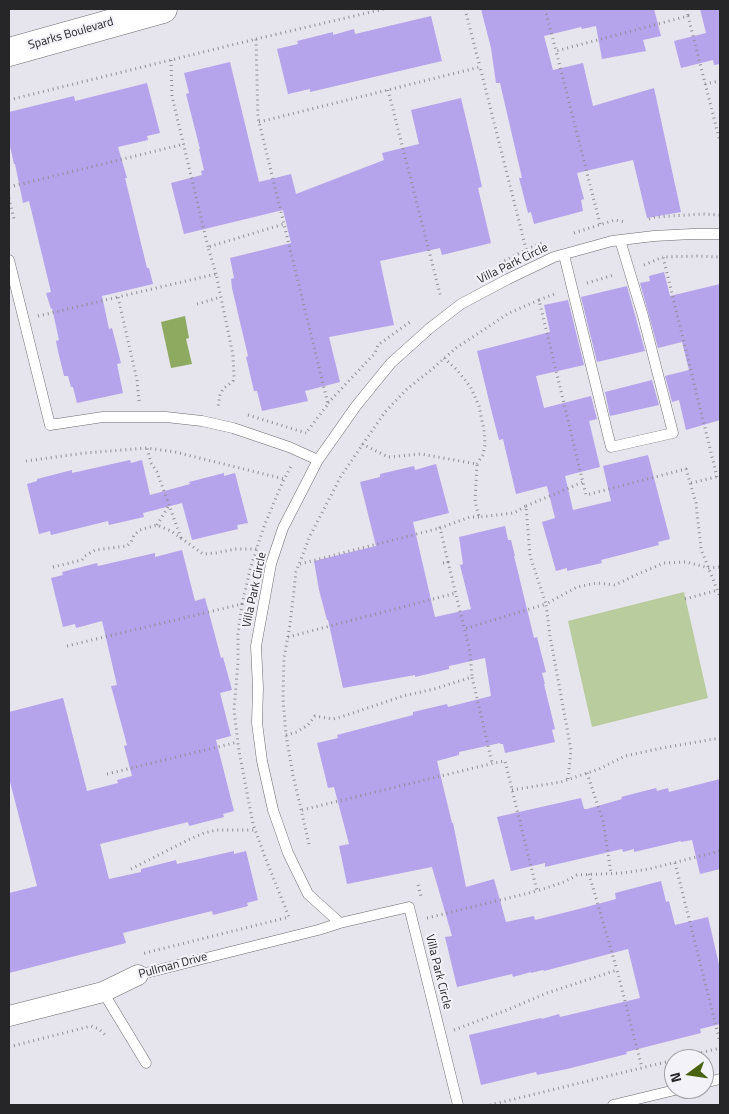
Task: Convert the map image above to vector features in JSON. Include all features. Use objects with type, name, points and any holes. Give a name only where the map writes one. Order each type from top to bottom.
[{"type":"main road","name":"Sparks Boulevard","points":[[9,52],[163,9]]},
{"type":"street","name":"Pullman Drive","points":[[9,1016],[103,992],[138,975]]},
{"type":"lane","name":"Villa Park Circle","points":[[458,1105],[409,907],[340,923],[308,894],[288,852],[273,810],[262,761],[257,723],[256,646],[271,564],[283,528],[318,460],[356,406],[391,363],[430,328],[461,304],[554,257],[612,241],[654,236],[720,234]]},
{"type":"lane","points":[[564,255],[611,447],[673,433],[646,326],[620,240]]},
{"type":"lane","points":[[9,260],[50,425],[103,417],[166,416],[233,428],[318,460]]},
{"type":"lane","name":"Pullman Drive","points":[[138,975],[340,923]]},
{"type":"lane","points":[[103,992],[146,1063]]},
{"type":"lane","points":[[613,1105],[664,1093]]},
{"type":"path","points":[[9,100],[384,9]]},
{"type":"path","points":[[465,9],[526,250]]},
{"type":"path","points":[[545,9],[600,224]]},
{"type":"path","points":[[686,9],[720,142]]},
{"type":"path","points":[[556,51],[688,16]]},
{"type":"path","points":[[256,40],[258,118],[328,404]]},
{"type":"path","points":[[171,60],[172,96],[216,274],[233,355],[233,381],[223,389],[218,406]]},
{"type":"path","points":[[259,122],[480,66]]},
{"type":"path","points":[[706,84],[720,81]]},
{"type":"path","points":[[388,90],[441,298]]},
{"type":"path","points":[[9,187],[184,144]]},
{"type":"path","points":[[9,198],[14,219]]},
{"type":"path","points":[[641,221],[655,217],[703,214],[720,215]]},
{"type":"path","points":[[208,247],[284,224]]},
{"type":"path","points":[[663,257],[718,477],[691,484]]},
{"type":"path","points":[[309,844],[286,735],[283,699],[284,658],[296,572],[310,536],[341,476],[362,444],[385,412],[408,389],[456,348],[509,313],[572,287],[629,272],[663,257],[720,257]]},
{"type":"path","points":[[36,308],[38,316],[216,274]]},
{"type":"path","points":[[197,304],[220,297]]},
{"type":"path","points":[[118,298],[141,401],[132,401]]},
{"type":"path","points":[[539,300],[586,495],[686,469],[696,503],[701,549],[720,597]]},
{"type":"path","points":[[297,451],[306,433],[328,404],[374,353],[378,345],[412,320]]},
{"type":"path","points":[[444,358],[470,386],[479,406],[485,445],[483,455],[477,464],[475,501],[479,517]]},
{"type":"path","points":[[210,406],[227,409]]},
{"type":"path","points":[[246,414],[306,433]]},
{"type":"path","points":[[362,444],[388,457],[421,454],[477,464]]},
{"type":"path","points":[[26,461],[85,453],[147,448],[191,456],[285,479]]},
{"type":"path","points":[[147,448],[181,538]]},
{"type":"path","points":[[299,564],[440,528],[470,517],[514,513],[583,482]]},
{"type":"path","points":[[157,525],[169,506]]},
{"type":"path","points":[[526,506],[530,556],[546,604],[571,750],[568,779]]},
{"type":"path","points":[[52,567],[82,560],[94,550],[127,546],[134,535],[140,530],[157,525],[171,531],[203,554],[216,554],[235,549],[256,549]]},
{"type":"path","points":[[440,528],[470,652],[472,678],[492,763]]},
{"type":"path","points":[[443,563],[448,562]]},
{"type":"path","points":[[464,629],[546,604],[577,587],[597,583],[615,585],[664,563],[686,562],[709,568],[720,567]]},
{"type":"path","points":[[685,598],[718,590]]},
{"type":"path","points":[[288,637],[456,593]]},
{"type":"path","points":[[67,646],[242,604],[238,634],[234,710],[238,742],[246,793],[256,830],[289,917],[140,955]]},
{"type":"path","points":[[286,735],[298,732],[308,725],[315,716],[333,718],[347,715],[403,696],[472,678]]},
{"type":"path","points":[[512,790],[561,782],[599,769],[625,756],[720,738]]},
{"type":"path","points":[[107,774],[238,742]]},
{"type":"path","points":[[302,810],[505,761],[537,891]]},
{"type":"path","points":[[587,773],[603,821],[611,873]]},
{"type":"path","points":[[131,869],[204,833],[217,830],[256,830]]},
{"type":"path","points":[[426,918],[537,891],[564,882],[576,875],[649,869],[720,851]]},
{"type":"path","points":[[674,863],[720,1042]]},
{"type":"path","points":[[589,874],[618,970],[642,1068]]},
{"type":"path","points":[[454,1031],[547,993],[618,970]]},
{"type":"path","points":[[9,1047],[91,1026],[99,1029],[106,1036]]},
{"type":"path","points":[[490,1105],[664,1062]]},
{"type":"shaded area","points":[[185,316],[189,338],[186,339],[192,364],[171,368],[161,322]]},
{"type":"shaded area","points":[[684,592],[708,698],[592,727],[568,621]]},
{"type":"building","points":[[481,9],[654,9],[661,36],[643,40],[646,51],[602,59],[596,26],[582,29],[581,27],[544,36],[553,70],[583,63],[593,106],[654,88],[681,212],[647,218],[633,160],[577,173],[584,199],[581,200],[583,211],[534,224],[531,212],[528,213],[519,178],[522,178],[500,83],[496,83],[491,48]]},
{"type":"building","points":[[700,9],[720,9],[720,64],[714,65],[713,60],[681,68],[674,41],[706,33]]},
{"type":"building","points":[[431,16],[442,61],[310,92],[310,89],[288,94],[277,49],[298,44],[297,41],[333,32],[333,35],[354,29],[355,34]]},
{"type":"building","points":[[230,62],[259,182],[291,174],[296,194],[384,160],[382,153],[419,144],[411,110],[461,98],[482,187],[478,188],[491,243],[442,255],[440,248],[380,261],[394,325],[329,337],[340,382],[305,391],[308,401],[262,411],[257,391],[254,391],[246,357],[248,356],[232,288],[231,279],[234,278],[230,258],[291,243],[283,210],[184,234],[171,183],[202,175],[201,171],[204,170],[186,94],[189,93],[184,73]]},
{"type":"building","points":[[147,83],[160,133],[147,136],[148,140],[118,147],[127,178],[125,178],[147,268],[149,268],[153,284],[102,296],[109,329],[112,328],[121,363],[117,364],[123,393],[77,403],[68,376],[64,376],[58,351],[56,341],[59,340],[52,308],[46,293],[51,292],[29,201],[23,203],[9,142],[9,112],[74,96],[75,101]]},
{"type":"building","points":[[664,272],[670,296],[720,284],[720,420],[686,430],[679,400],[672,402],[665,376],[689,370],[682,342],[658,348],[640,283],[650,281],[649,276]]},
{"type":"building","points":[[627,286],[645,351],[597,362],[581,297]]},
{"type":"building","points":[[568,300],[584,365],[536,376],[544,408],[591,396],[597,419],[589,421],[600,467],[565,476],[573,510],[611,501],[603,466],[648,455],[670,539],[658,542],[659,545],[601,560],[602,563],[567,571],[567,568],[556,571],[542,522],[555,518],[547,486],[516,494],[503,439],[499,440],[477,351],[550,332],[544,305]]},
{"type":"building","points":[[652,380],[659,405],[610,416],[605,392]]},
{"type":"building","points":[[130,460],[131,463],[142,460],[150,495],[190,484],[189,482],[224,473],[224,476],[235,473],[248,523],[237,525],[238,529],[192,540],[182,503],[143,513],[144,517],[109,525],[108,521],[51,535],[50,531],[39,534],[27,484],[37,481],[37,479],[72,470],[72,473]]},
{"type":"building","points":[[436,464],[449,513],[413,522],[435,617],[471,609],[460,565],[463,564],[459,537],[505,526],[508,540],[511,540],[534,638],[537,637],[546,672],[542,673],[555,729],[552,730],[555,742],[505,753],[503,744],[500,743],[459,752],[459,755],[437,761],[453,823],[466,887],[494,879],[506,922],[534,916],[535,920],[579,909],[616,899],[615,893],[661,881],[666,902],[669,901],[675,925],[708,917],[720,969],[720,1024],[700,1029],[701,1033],[626,1052],[627,1054],[567,1069],[537,1075],[536,1072],[481,1085],[469,1035],[559,1014],[560,1017],[640,998],[628,949],[544,971],[513,977],[512,974],[457,987],[445,937],[452,936],[432,867],[347,884],[339,846],[349,844],[334,787],[328,788],[317,743],[338,738],[337,735],[413,715],[413,712],[447,704],[448,707],[491,696],[485,658],[449,666],[449,669],[415,677],[415,675],[343,688],[328,620],[319,590],[314,561],[376,546],[360,482],[380,477],[380,474],[414,466],[415,470]]},
{"type":"building","points":[[182,550],[195,601],[205,598],[221,658],[223,657],[232,690],[220,693],[231,736],[216,740],[234,811],[223,814],[224,817],[189,826],[188,822],[100,844],[109,879],[141,872],[141,869],[176,860],[177,864],[234,851],[234,854],[246,851],[258,900],[247,903],[248,906],[213,915],[212,911],[123,933],[126,943],[9,973],[9,893],[37,886],[9,778],[9,712],[63,698],[87,791],[118,783],[117,780],[132,776],[124,746],[127,745],[111,686],[117,685],[102,621],[76,628],[75,624],[63,627],[51,578],[63,575],[62,572],[97,563],[98,566],[155,553],[155,557]]},
{"type":"building","points":[[720,779],[720,869],[700,874],[692,840],[634,852],[634,849],[623,852],[622,849],[545,867],[545,863],[511,871],[497,817],[581,798],[584,809],[587,809],[622,799],[621,797],[656,788],[657,791],[668,788],[669,792]]}]
